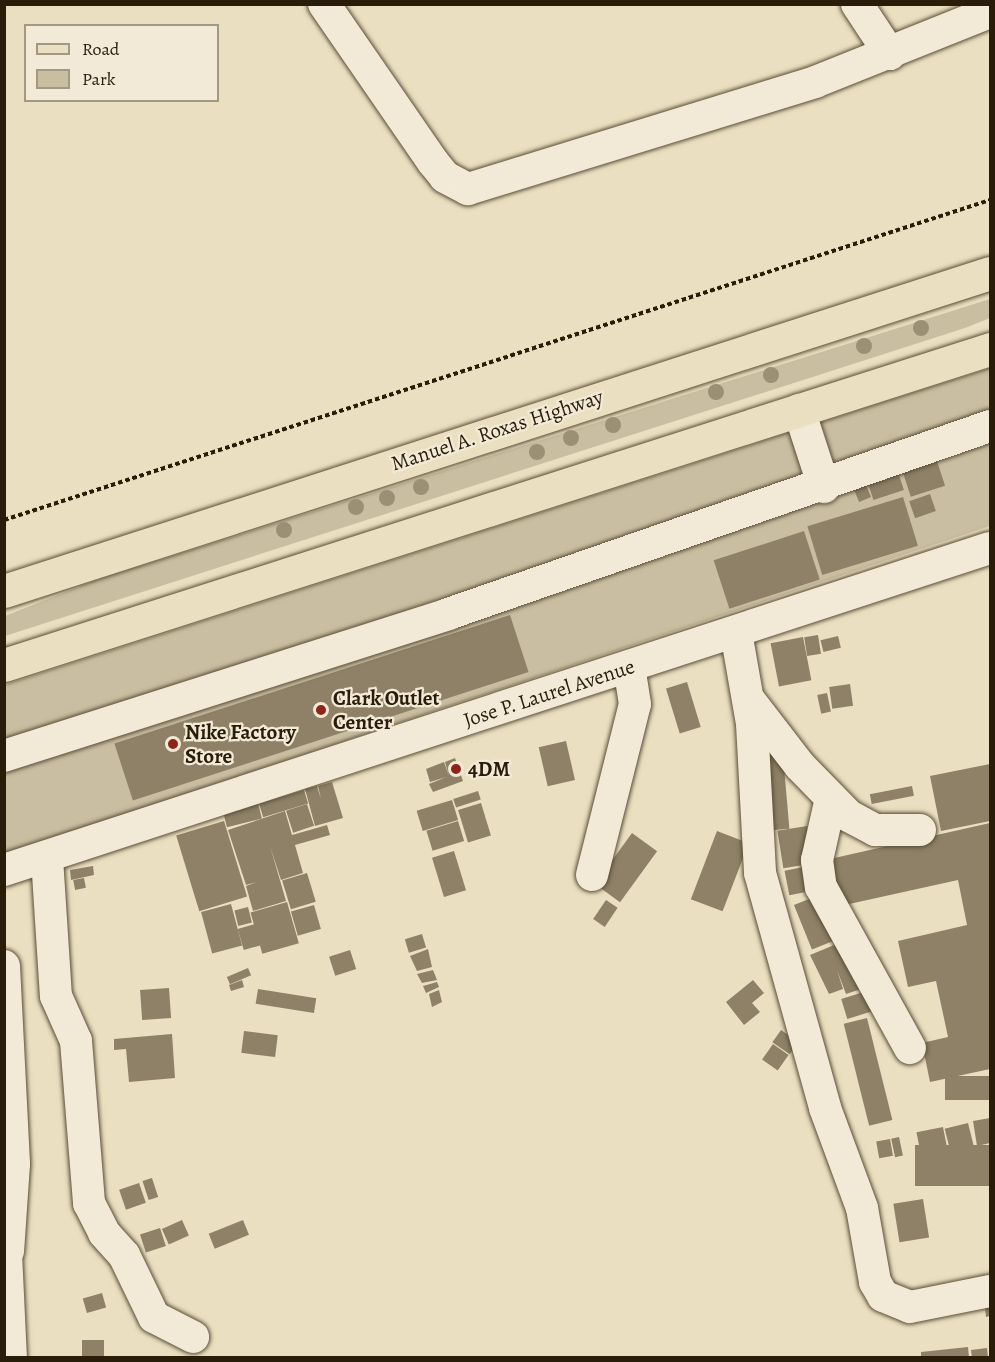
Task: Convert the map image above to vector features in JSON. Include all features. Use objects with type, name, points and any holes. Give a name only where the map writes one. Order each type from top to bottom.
[{"type":"main road","name":"Manuel A. Roxas Highway","points":[[4,591],[990,273]]},
{"type":"main road","points":[[4,664],[990,349]]},
{"type":"street","points":[[324,4],[433,162],[445,177],[468,189],[890,54],[990,12]]},
{"type":"street","points":[[857,4],[890,54]]},
{"type":"street","points":[[799,410],[824,487]]},
{"type":"street","points":[[4,756],[448,614],[824,487],[990,426]]},
{"type":"street","name":"Jose P. Laurel Avenue","points":[[4,870],[47,858],[990,548]]},
{"type":"street","points":[[736,632],[749,699],[760,873],[825,1108],[862,1209],[875,1282],[883,1296],[910,1307],[990,1291]]},
{"type":"street","points":[[592,875],[635,704],[629,667]]},
{"type":"street","points":[[749,699],[831,798],[849,816],[875,830],[920,830]]},
{"type":"street","points":[[831,798],[818,860],[821,887],[910,1048]]},
{"type":"street","points":[[47,858],[56,996],[76,1041],[89,1203],[104,1233],[124,1255],[154,1317],[193,1337]]},
{"type":"street","points":[[4,966],[9,1150],[6,1241],[11,1355]]},
{"type":"path","points":[[4,520],[990,200]]},
{"type":"green space","points":[[990,299],[990,318],[965,328],[5,636],[5,616],[96,580]]},
{"type":"green space","points":[[990,368],[990,526],[5,854],[4,685]]},
{"type":"building","points":[[937,461],[945,486],[911,497],[903,472]]},
{"type":"building","points":[[898,472],[904,490],[873,500],[868,482]]},
{"type":"building","points":[[866,485],[871,497],[859,502],[854,490]]},
{"type":"building","points":[[930,494],[936,511],[915,518],[909,501]]},
{"type":"building","points":[[903,497],[918,546],[822,575],[807,526]]},
{"type":"building","points":[[804,531],[820,580],[729,609],[714,560]]},
{"type":"building","name":"Clark Outlet Center","points":[[510,615],[529,672],[133,801],[114,744]]},
{"type":"building","points":[[818,635],[821,654],[807,656],[804,637]]},
{"type":"building","points":[[838,636],[841,648],[823,652],[821,640]]},
{"type":"building","points":[[803,637],[811,680],[779,686],[771,643]]},
{"type":"building","points":[[687,682],[701,727],[680,733],[666,688]]},
{"type":"building","points":[[850,684],[853,706],[832,709],[829,687]]},
{"type":"building","points":[[827,693],[831,712],[821,714],[817,695]]},
{"type":"building","points":[[566,741],[575,780],[548,786],[539,747]]},
{"type":"building","points":[[782,744],[789,829],[768,831],[761,746]]},
{"type":"building","points":[[455,758],[463,781],[433,792],[429,784],[446,777],[430,782],[426,769],[444,762],[449,776],[445,762]]},
{"type":"building","points":[[990,764],[990,821],[941,831],[930,776]]},
{"type":"building","points":[[332,782],[343,818],[315,826],[305,789],[317,786],[321,799],[318,786]]},
{"type":"building","points":[[912,786],[914,796],[872,804],[870,794]]},
{"type":"building","points":[[304,790],[308,803],[263,817],[259,804]]},
{"type":"building","points":[[478,791],[481,800],[456,808],[453,799]]},
{"type":"building","points":[[452,800],[458,820],[423,831],[417,811]]},
{"type":"building","points":[[258,803],[262,819],[227,827],[223,812]]},
{"type":"building","points":[[481,803],[491,836],[468,843],[458,810]]},
{"type":"building","points":[[307,804],[314,826],[293,833],[286,811]]},
{"type":"building","points":[[285,811],[292,835],[327,825],[330,835],[295,845],[303,873],[281,880],[270,846],[286,901],[253,911],[246,886],[257,882],[246,885],[228,830]]},
{"type":"building","points":[[224,821],[247,897],[199,911],[176,836]]},
{"type":"building","points":[[458,821],[464,841],[433,851],[426,831]]},
{"type":"building","points":[[990,823],[990,1069],[930,1082],[922,1043],[948,1037],[936,981],[908,987],[898,941],[967,925],[958,880],[831,908],[821,861]]},
{"type":"building","points":[[807,826],[813,864],[783,868],[777,831]]},
{"type":"building","points":[[717,831],[749,843],[723,911],[691,899]]},
{"type":"building","points":[[632,833],[657,851],[620,902],[595,884]]},
{"type":"building","points":[[454,851],[466,890],[444,897],[432,858]]},
{"type":"building","points":[[814,865],[819,890],[789,895],[785,871]]},
{"type":"building","points":[[93,866],[94,875],[71,880],[70,870]]},
{"type":"building","points":[[307,873],[316,902],[291,909],[282,881]]},
{"type":"building","points":[[84,878],[86,888],[75,890],[73,880]]},
{"type":"building","points":[[819,895],[837,940],[812,950],[794,905]]},
{"type":"building","points":[[606,900],[618,908],[605,927],[593,919]]},
{"type":"building","points":[[287,902],[299,943],[262,954],[250,912]]},
{"type":"building","points":[[231,904],[242,946],[212,954],[201,912]]},
{"type":"building","points":[[314,905],[321,929],[298,936],[291,912]]},
{"type":"building","points":[[248,907],[252,923],[238,926],[234,910]]},
{"type":"building","points":[[255,924],[261,945],[244,950],[238,929]]},
{"type":"building","points":[[422,934],[426,947],[409,953],[405,939]]},
{"type":"building","points":[[839,943],[864,988],[846,994],[837,970],[843,989],[829,994],[810,955]]},
{"type":"building","points":[[428,949],[432,967],[417,971],[410,956]]},
{"type":"building","points":[[350,950],[356,969],[335,976],[329,957]]},
{"type":"building","points":[[248,968],[251,975],[230,984],[227,977]]},
{"type":"building","points":[[433,970],[437,980],[422,983],[417,974]]},
{"type":"building","points":[[242,980],[244,987],[231,991],[229,985]]},
{"type":"building","points":[[753,980],[764,993],[752,1003],[760,1012],[744,1025],[726,1002]]},
{"type":"building","points":[[437,982],[439,987],[426,993],[423,986]]},
{"type":"building","points":[[169,988],[171,1018],[142,1020],[140,990]]},
{"type":"building","points":[[258,989],[316,998],[314,1013],[256,1004]]},
{"type":"building","points":[[439,990],[442,1002],[432,1007],[429,994]]},
{"type":"building","points":[[867,991],[873,1011],[847,1019],[841,999]]},
{"type":"building","points":[[867,1018],[892,1120],[869,1126],[844,1024]]},
{"type":"building","points":[[781,1030],[798,1042],[790,1054],[772,1042]]},
{"type":"building","points":[[244,1031],[278,1035],[275,1057],[241,1053]]},
{"type":"building","points":[[172,1034],[175,1078],[129,1082],[126,1049],[114,1050],[114,1039]]},
{"type":"building","points":[[773,1044],[789,1055],[778,1070],[762,1060]]},
{"type":"building","points":[[945,1076],[990,1076],[990,1100],[945,1100]]},
{"type":"building","points":[[990,1118],[990,1143],[977,1146],[973,1121]]},
{"type":"building","points":[[968,1123],[974,1147],[951,1153],[945,1129]]},
{"type":"building","points":[[943,1127],[948,1152],[921,1157],[916,1132]]},
{"type":"building","points":[[899,1137],[903,1156],[895,1157],[891,1139]]},
{"type":"building","points":[[890,1139],[893,1156],[879,1158],[876,1141]]},
{"type":"building","points":[[915,1145],[990,1145],[990,1186],[915,1186]]},
{"type":"building","points":[[152,1178],[158,1197],[149,1200],[142,1181]]},
{"type":"building","points":[[139,1183],[146,1203],[126,1210],[119,1190]]},
{"type":"building","points":[[923,1199],[929,1238],[899,1242],[893,1204]]},
{"type":"building","points":[[182,1220],[189,1236],[169,1244],[162,1229]]},
{"type":"building","points":[[243,1220],[249,1235],[215,1249],[209,1234]]},
{"type":"building","points":[[160,1228],[166,1246],[146,1253],[140,1234]]},
{"type":"building","points":[[102,1293],[106,1307],[87,1313],[83,1299]]},
{"type":"building","points":[[990,1298],[990,1316],[986,1317],[984,1299]]},
{"type":"building","points":[[82,1340],[104,1340],[104,1358],[82,1358]]},
{"type":"building","points":[[968,1347],[969,1358],[921,1358],[921,1352]]},
{"type":"building","points":[[987,1348],[988,1358],[972,1358],[971,1350]]},
{"type":"place","name":"Clark Outlet Center","points":[[321,710]]},
{"type":"place","name":"Nike Factory Store","points":[[173,744]]},
{"type":"place","name":"4DM","points":[[456,769]]}]
